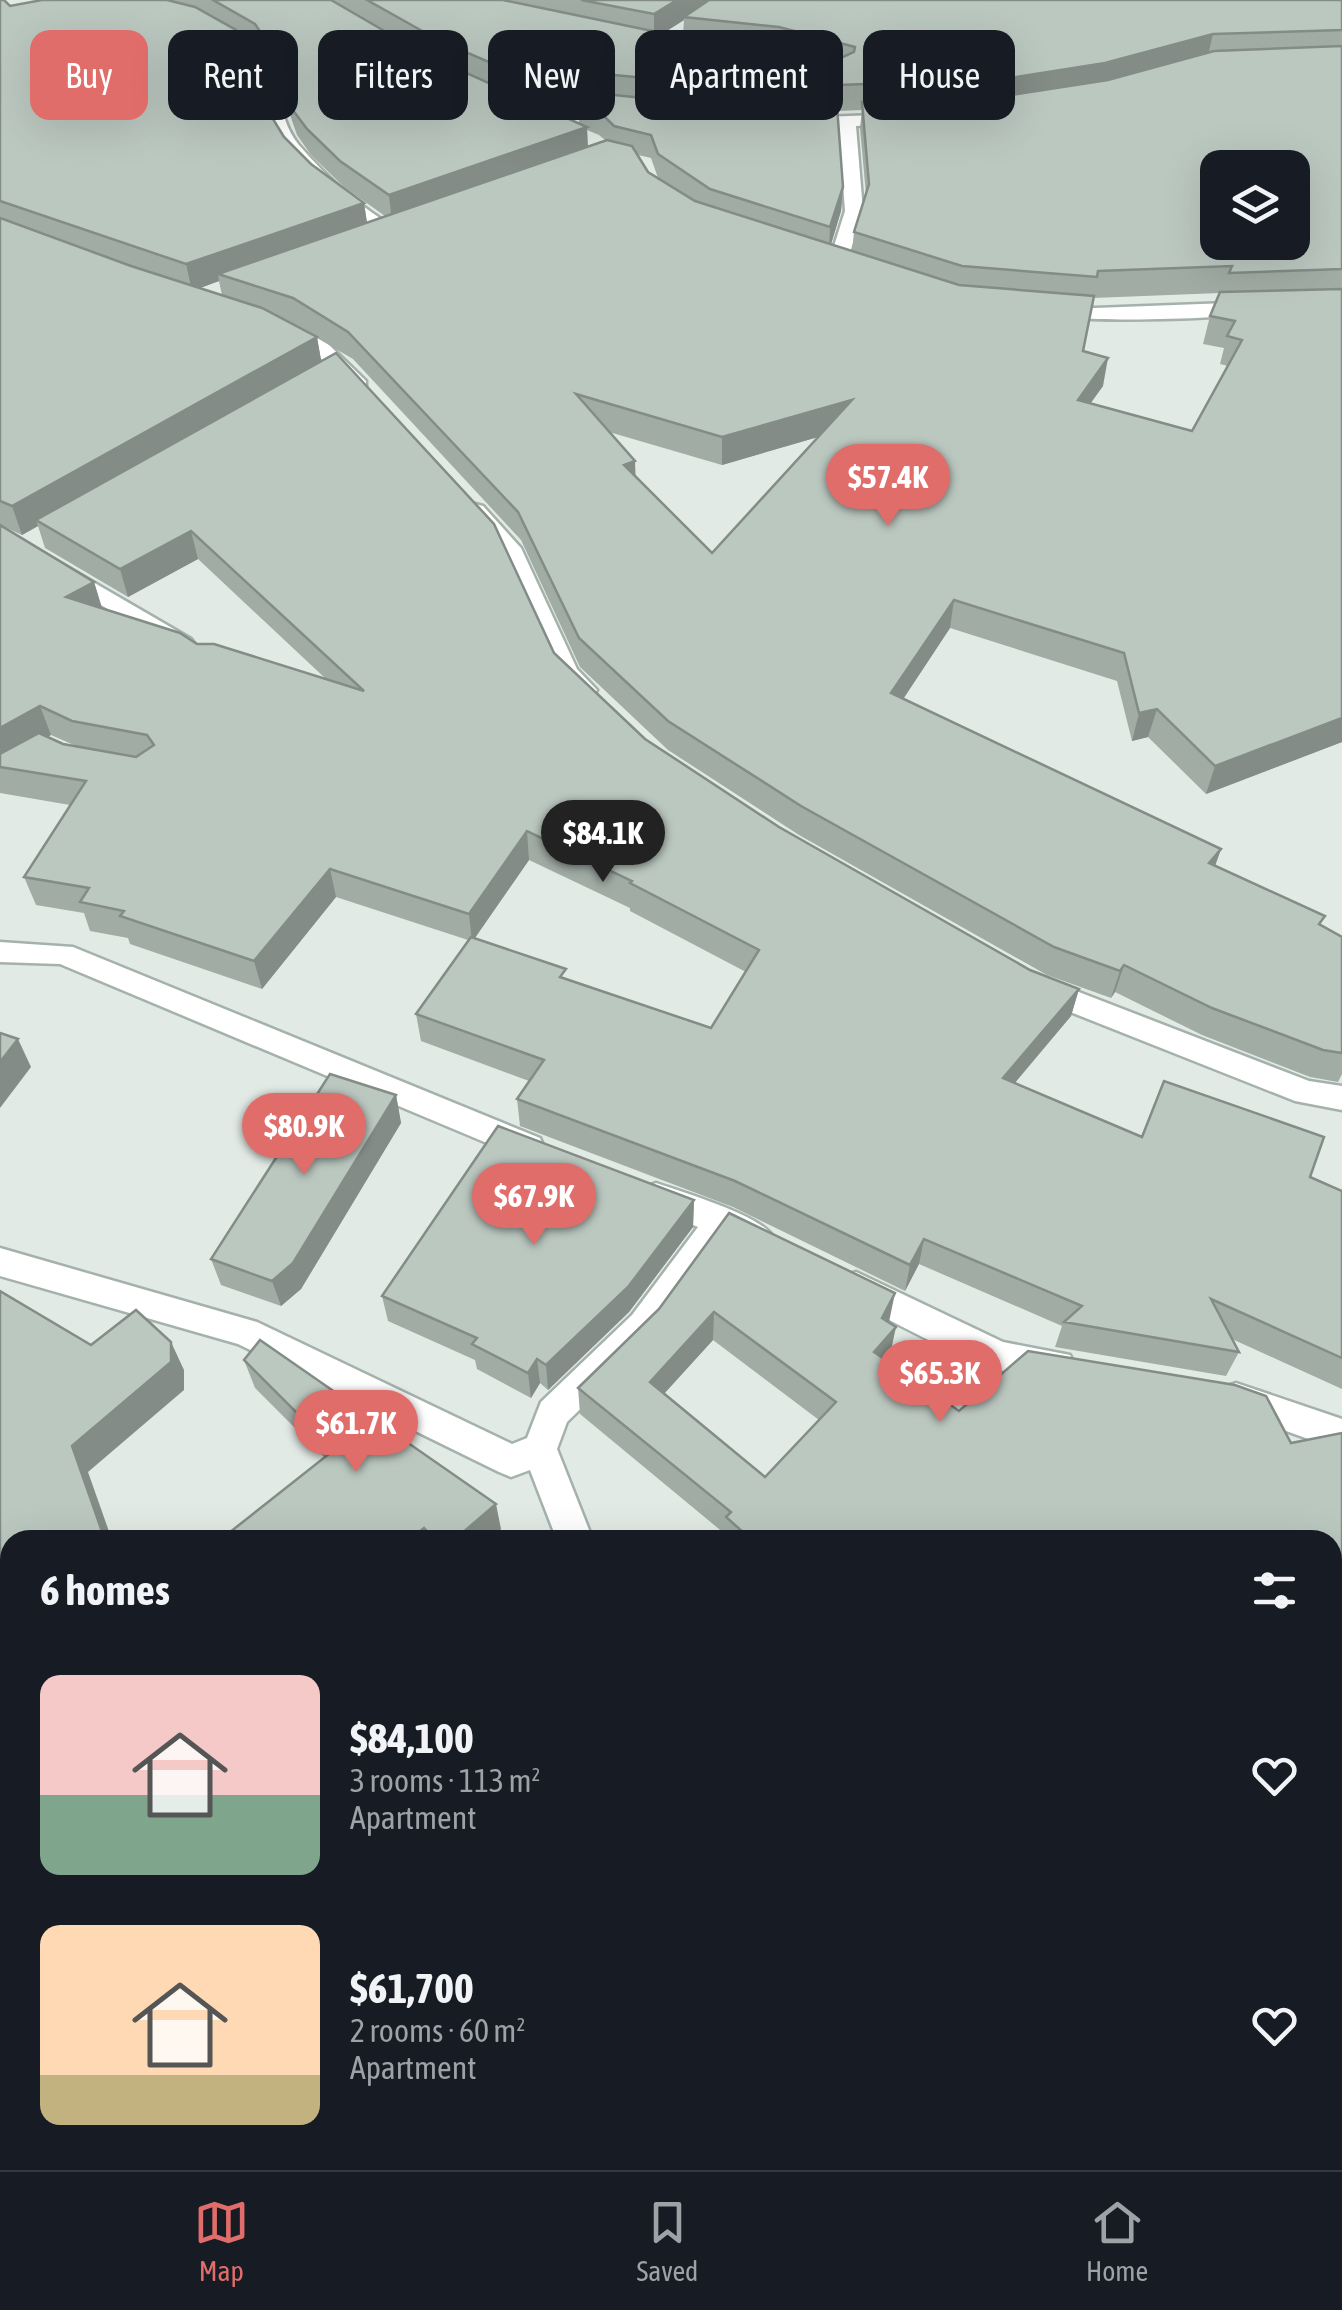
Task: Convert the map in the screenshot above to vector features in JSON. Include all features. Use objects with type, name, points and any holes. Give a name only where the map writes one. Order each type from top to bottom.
[{"type":"street","points":[[185,21],[247,48],[262,67],[288,143],[354,211],[393,233]]},
{"type":"street","points":[[772,123],[885,120]]},
{"type":"street","points":[[837,265],[854,211],[846,122]]},
{"type":"street","points":[[1036,310],[1095,314],[1266,308]]},
{"type":"street","points":[[264,321],[318,345],[334,371],[378,407]]},
{"type":"street","points":[[456,491],[510,548],[567,673],[606,710]]},
{"type":"street","points":[[0,536],[31,543],[200,654]]},
{"type":"street","points":[[0,952],[63,954],[562,1162]]},
{"type":"street","points":[[1018,977],[1306,1093],[1342,1098]]},
{"type":"street","points":[[633,1188],[721,1220],[791,1254]]},
{"type":"street","points":[[571,1530],[540,1449],[553,1414],[588,1375],[644,1325],[721,1220]]},
{"type":"street","points":[[0,1262],[245,1332],[511,1461],[540,1449]]},
{"type":"street","points":[[826,1271],[999,1356],[1092,1371]]},
{"type":"street","points":[[1203,1390],[1342,1435]]},
{"type":"building","points":[[0,0],[10,6],[42,0],[167,0],[195,7],[236,30],[168,30],[168,120],[274,120],[284,137],[311,164],[364,203],[186,264],[0,201]]},
{"type":"building","points":[[213,0],[331,0],[383,30],[318,30],[318,120],[468,120],[468,74],[488,83],[488,120],[571,120],[587,127],[389,195],[340,161],[298,117],[298,30],[259,30]]},
{"type":"building","points":[[367,0],[503,0],[647,30],[635,30],[635,77],[615,75],[615,30],[488,30],[488,62],[468,53],[468,30],[420,30]]},
{"type":"building","points":[[581,0],[677,0],[654,14]]},
{"type":"building","points":[[709,0],[1342,0],[1342,30],[1213,34],[1105,63],[1015,77],[1015,30],[863,30],[863,84],[843,85],[843,57],[854,52],[855,47],[843,44],[843,30],[790,30],[684,17]]},
{"type":"building","points":[[1342,46],[1342,269],[1229,273],[1232,266],[1098,271],[1097,277],[962,266],[854,232],[869,184],[864,120],[1015,120],[1015,94],[1108,80],[1214,51]]},
{"type":"building","points":[[615,95],[635,97],[635,120],[838,120],[843,187],[830,227],[710,189],[658,154],[651,135],[614,126],[608,120],[615,120]]},
{"type":"building","points":[[607,140],[632,146],[648,172],[695,201],[959,285],[1094,296],[1083,351],[1108,358],[1078,400],[1192,431],[1242,340],[1227,336],[1235,321],[1210,316],[1220,292],[1342,289],[1342,718],[1215,766],[1157,709],[1139,713],[1124,653],[954,600],[891,693],[1221,849],[1209,863],[1325,916],[1319,924],[1342,937],[1342,1053],[1323,1050],[1212,1008],[1124,965],[1120,971],[1054,947],[801,806],[668,721],[579,638],[518,512],[348,332],[293,298],[218,274]],"holes":[[[576,394],[722,437],[852,400],[712,553],[624,465],[635,461]]]},
{"type":"building","points":[[0,218],[262,308],[317,337],[12,506],[0,501]]},
{"type":"building","points":[[336,353],[494,524],[554,653],[645,739],[779,827],[1030,970],[1079,989],[1003,1078],[1142,1137],[1164,1081],[1324,1137],[1310,1177],[1342,1191],[1342,1358],[1211,1299],[1239,1352],[1064,1322],[1082,1306],[924,1239],[910,1265],[735,1181],[517,1099],[544,1060],[416,1014],[471,937],[566,969],[560,977],[711,1028],[759,950],[632,881],[527,831],[469,914],[330,869],[254,961],[120,916],[124,911],[80,902],[89,888],[24,877],[86,781],[0,767],[0,754],[39,733],[63,744],[136,757],[154,745],[147,735],[72,721],[40,706],[0,728],[0,525],[94,582],[66,597],[180,633],[197,644],[214,644],[364,691],[191,531],[120,569],[36,520]]},
{"type":"building","points":[[0,1033],[18,1039],[0,1062]]},
{"type":"building","points":[[330,1074],[396,1095],[293,1263],[272,1281],[211,1259]]},
{"type":"building","points":[[498,1126],[694,1200],[628,1287],[546,1365],[537,1359],[528,1373],[472,1344],[477,1338],[382,1296]]},
{"type":"building","points":[[729,1213],[895,1293],[882,1318],[896,1327],[874,1352],[959,1411],[1028,1351],[1235,1385],[1266,1396],[1291,1443],[1342,1433],[1342,1530],[741,1530],[726,1517],[731,1512],[578,1388],[659,1309]],"holes":[[[714,1312],[836,1402],[765,1477],[650,1382]]]},
{"type":"building","points":[[0,1291],[91,1345],[136,1310],[171,1342],[171,1362],[72,1446],[101,1530],[0,1530]]},
{"type":"building","points":[[260,1340],[496,1504],[466,1530],[233,1530],[334,1450],[244,1360]]}]
